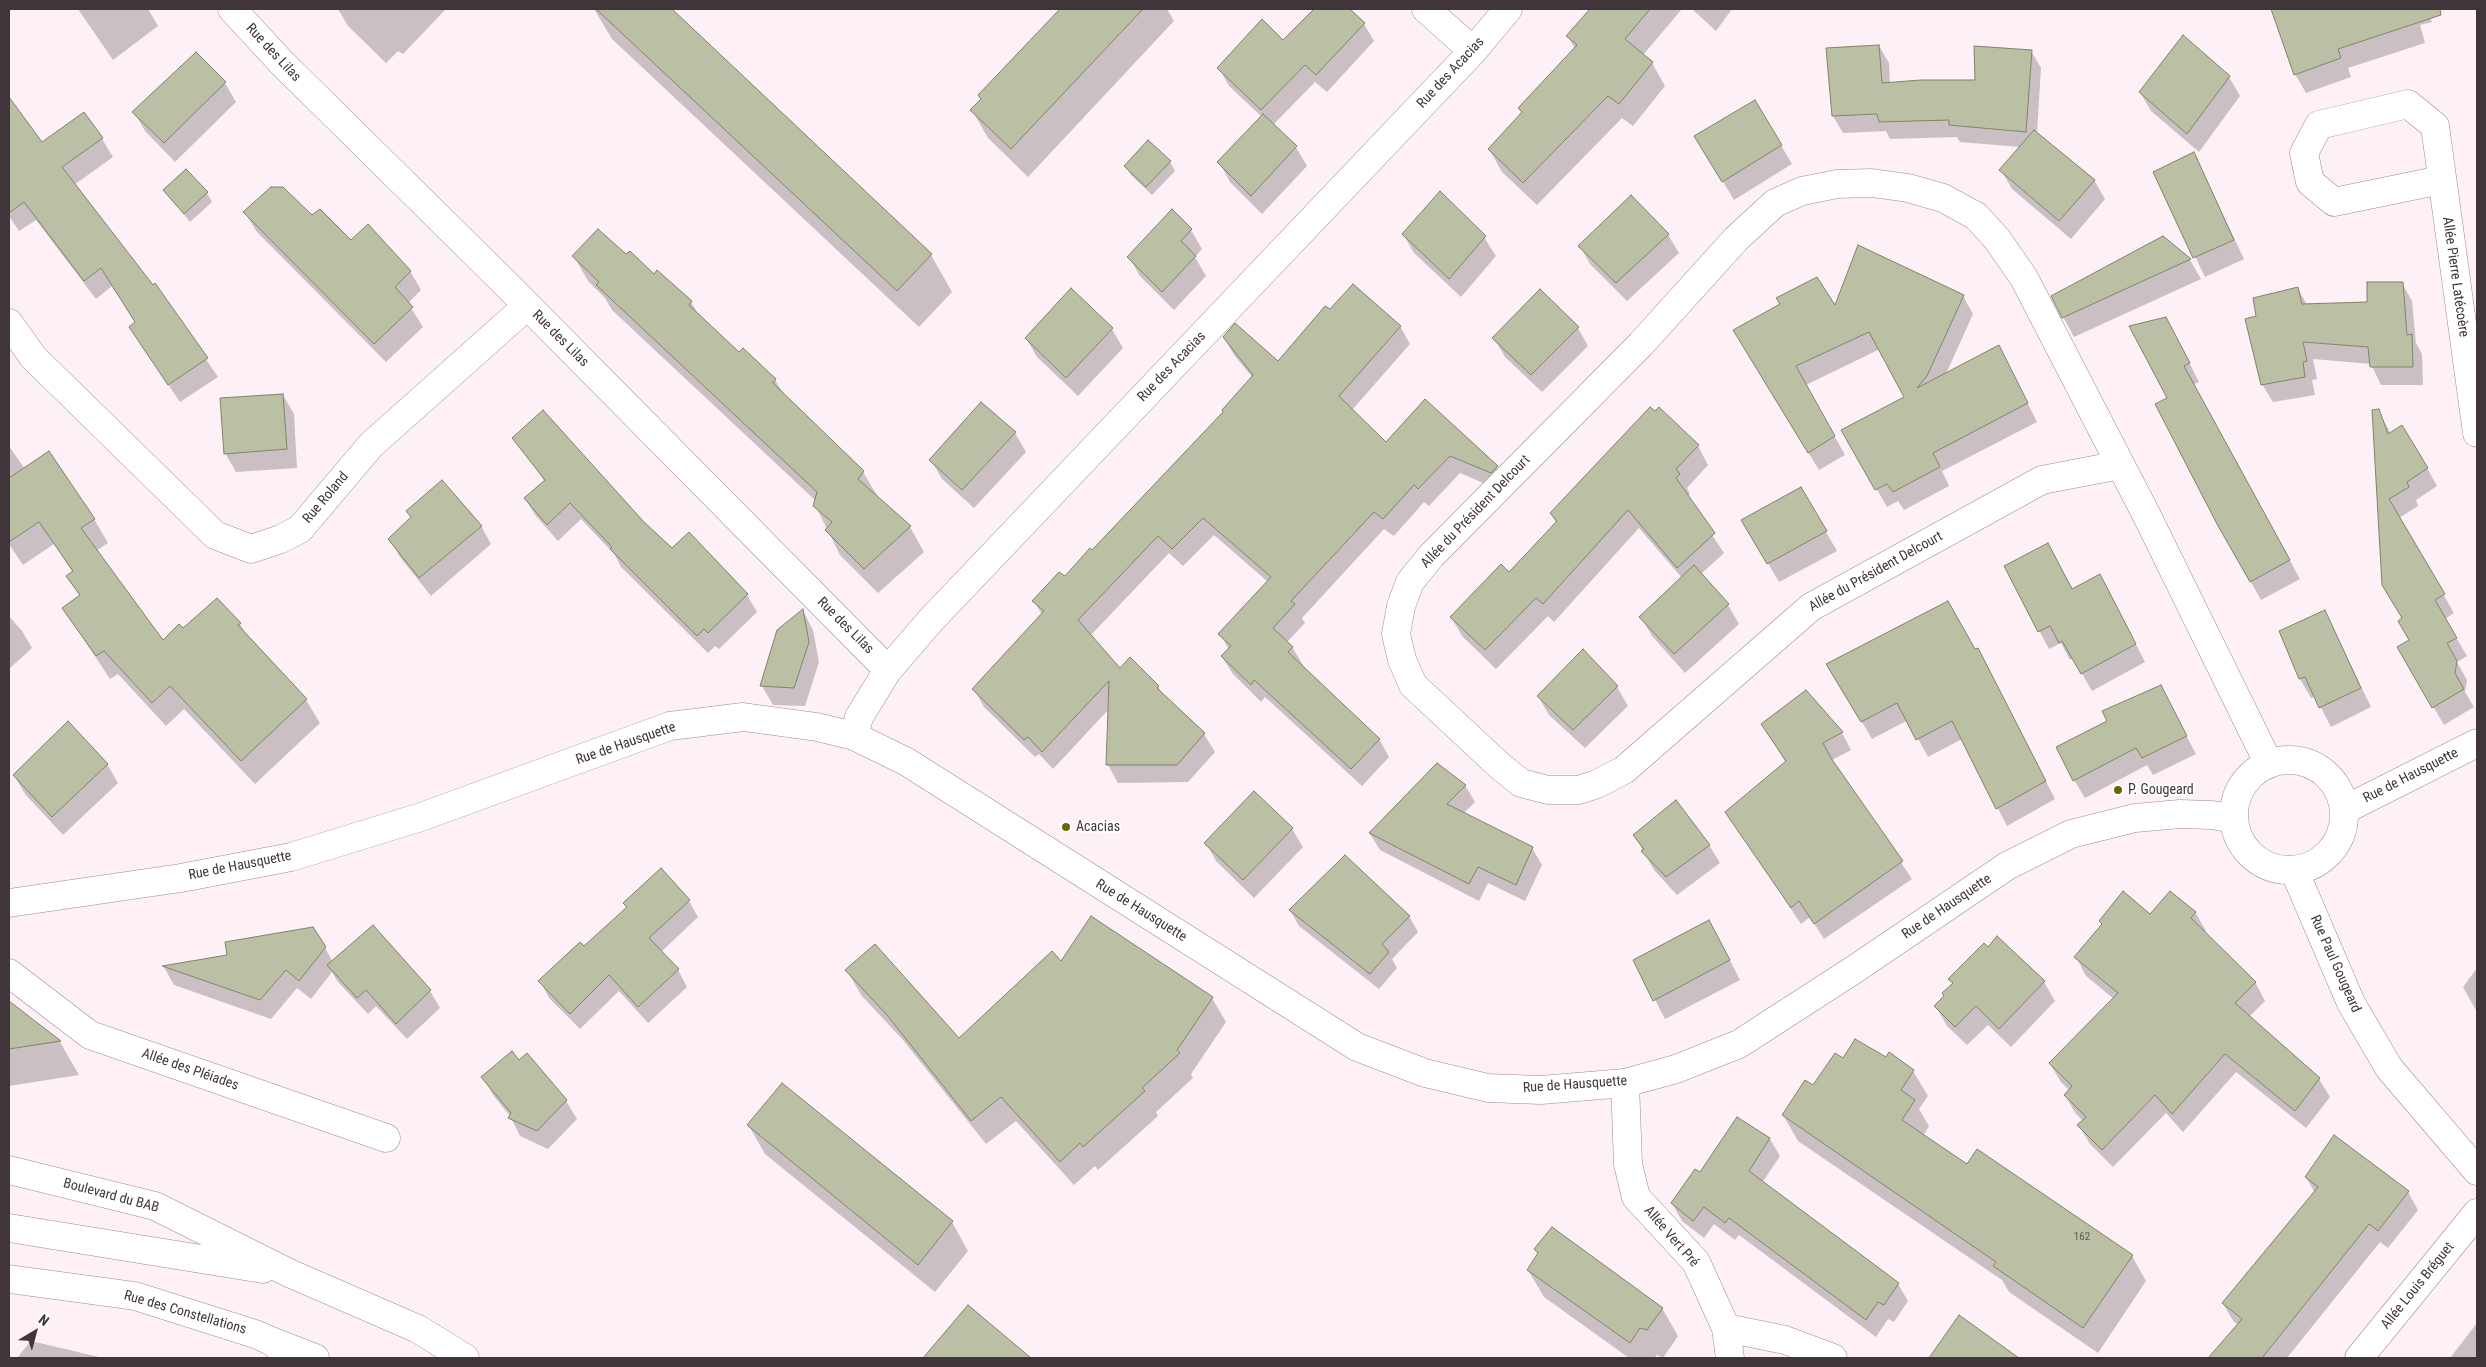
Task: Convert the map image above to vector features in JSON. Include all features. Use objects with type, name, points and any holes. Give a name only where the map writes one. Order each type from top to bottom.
[{"type":"street","name":"Rue des Lilas","points":[[232,9],[288,70],[527,306],[888,670]]},
{"type":"street","points":[[1426,9],[1473,51]]},
{"type":"street","name":"Rue des Acacias","points":[[854,736],[859,717],[888,670],[931,620],[1473,51],[1508,9]]},
{"type":"street","name":"Allée Pierre Latécoère","points":[[2441,180],[2334,202],[2310,182],[2304,154],[2319,126],[2408,104],[2435,126],[2477,433]]},
{"type":"street","name":"Allée du Président Delcourt","points":[[2120,465],[2042,480],[1811,607],[1624,770],[1597,784],[1578,790],[1548,790],[1521,783],[1501,768],[1413,685],[1402,660],[1396,634],[1401,606],[1410,582],[1431,556],[1641,344],[1736,239],[1774,204],[1802,191],[1837,184],[1872,183],[1908,188],[1943,198],[1976,216],[1997,239],[2024,278],[2120,465],[2269,764]]},
{"type":"street","name":"Rue Roland","points":[[9,323],[33,356],[215,535],[251,548],[280,539],[300,529],[371,445],[527,306]]},
{"type":"street","name":"Rue de Hausquette","points":[[9,902],[181,878],[291,857],[421,817],[670,726],[743,717],[817,727],[854,736],[907,762],[1357,1047],[1425,1073],[1488,1088],[1541,1090],[1625,1083],[1676,1069],[1740,1044],[1856,969],[2007,866],[2071,834],[2135,818],[2180,814],[2212,815],[2234,819]]},
{"type":"street","name":"Rue de Hausquette","points":[[2344,810],[2477,743]]},
{"type":"street","points":[[2285,760],[2302,761],[2318,768],[2331,779],[2340,793],[2344,810],[2343,828],[2336,844],[2326,856],[2310,866],[2294,870],[2277,869],[2261,862],[2247,851],[2238,836],[2234,819],[2235,802],[2242,785],[2253,772],[2269,764],[2285,760]]},
{"type":"street","name":"Rue Paul Gougeard","points":[[2294,870],[2351,1003],[2389,1068],[2477,1171]]},
{"type":"street","name":"Allée des Pléiades","points":[[9,973],[90,1035],[386,1138]]},
{"type":"street","name":"Allée Vert Pré","points":[[1625,1083],[1628,1164],[1636,1197],[1696,1262],[1726,1328],[1730,1358]]},
{"type":"street","name":"Boulevard du BAB","points":[[9,1170],[155,1206],[289,1273],[418,1329],[464,1358]]},
{"type":"street","name":"Allée Louis Bréguet","points":[[2360,1358],[2477,1213]]},
{"type":"street","name":"Boulevard du BAB","points":[[9,1228],[289,1273]]},
{"type":"street","name":"Rue des Constellations","points":[[9,1279],[135,1296],[264,1349],[294,1358]]},
{"type":"street","points":[[1726,1328],[1785,1340],[1833,1358]]},
{"type":"street","points":[[264,1349],[314,1358]]},
{"type":"building","points":[[596,9],[672,9],[932,254],[897,291]]},
{"type":"building","points":[[1060,9],[1143,9],[1011,149],[970,110],[981,99],[978,95]]},
{"type":"building","points":[[1314,9],[1350,9],[1365,23],[1316,75],[1305,65],[1261,110],[1217,68],[1262,19],[1283,40]]},
{"type":"building","points":[[1590,9],[1650,9],[1625,39],[1653,62],[1619,104],[1608,96],[1523,183],[1488,149],[1522,112],[1518,108],[1577,45],[1566,36]]},
{"type":"building","points":[[2271,9],[2440,9],[2441,15],[2338,49],[2341,58],[2294,75]]},
{"type":"building","points":[[2183,35],[2230,76],[2187,134],[2139,92]]},
{"type":"building","points":[[1879,45],[1882,83],[1921,80],[1975,80],[1974,46],[2032,50],[2026,132],[1949,125],[1949,120],[1879,122],[1877,114],[1832,116],[1826,48]]},
{"type":"building","points":[[196,52],[226,82],[164,143],[132,112]]},
{"type":"building","points":[[9,97],[42,142],[84,112],[103,138],[62,167],[153,285],[155,283],[208,358],[168,385],[129,327],[135,322],[101,268],[84,281],[24,202],[9,213]]},
{"type":"building","points":[[1755,100],[1782,145],[1722,182],[1694,136]]},
{"type":"building","points":[[1263,114],[1297,146],[1251,196],[1217,162]]},
{"type":"building","points":[[2034,130],[2095,180],[2059,221],[1999,170]]},
{"type":"building","points":[[1148,140],[1171,161],[1146,187],[1124,166]]},
{"type":"building","points":[[2194,152],[2234,240],[2193,258],[2153,172]]},
{"type":"building","points":[[186,169],[208,192],[184,214],[163,190]]},
{"type":"building","points":[[271,187],[283,187],[312,215],[320,209],[351,240],[368,224],[411,271],[395,287],[413,307],[374,344],[243,212]]},
{"type":"building","points":[[1440,191],[1486,236],[1449,279],[1402,234]]},
{"type":"building","points":[[1631,195],[1669,234],[1616,283],[1578,246]]},
{"type":"building","points":[[1172,209],[1192,229],[1181,241],[1196,256],[1162,292],[1127,257]]},
{"type":"building","points":[[598,229],[626,254],[630,251],[654,274],[657,270],[692,301],[689,305],[739,352],[743,348],[776,379],[773,383],[864,471],[858,479],[911,526],[864,569],[825,530],[832,522],[813,506],[817,492],[596,285],[599,282],[572,256]]},
{"type":"building","points":[[2163,236],[2191,259],[2062,318],[2051,296]]},
{"type":"building","points":[[1858,245],[1964,295],[1927,376],[1917,388],[1999,345],[2028,403],[1933,453],[1940,467],[1893,492],[1887,484],[1875,490],[1841,430],[1904,397],[1869,332],[1796,366],[1835,436],[1808,453],[1733,330],[1780,304],[1776,298],[1817,277],[1835,305]]},
{"type":"building","points":[[2367,282],[2403,282],[2407,335],[2412,334],[2413,367],[2370,367],[2368,347],[2303,342],[2307,361],[2303,362],[2305,377],[2261,385],[2245,319],[2256,316],[2253,298],[2298,287],[2302,304],[2367,302]]},
{"type":"building","points":[[1353,284],[1401,326],[1339,396],[1386,442],[1425,399],[1498,466],[1491,473],[1450,456],[1418,489],[1414,485],[1383,519],[1374,512],[1291,601],[1295,604],[1273,628],[1293,647],[1288,652],[1380,739],[1351,769],[1254,680],[1251,685],[1221,656],[1231,646],[1218,634],[1271,577],[1203,518],[1172,549],[1158,536],[1078,620],[1120,668],[1130,657],[1159,686],[1157,688],[1205,733],[1177,765],[1106,765],[1109,681],[1042,752],[1028,737],[1024,740],[972,689],[1044,611],[1032,601],[1059,572],[1065,576],[1090,548],[1092,550],[1223,412],[1222,410],[1253,375],[1223,337],[1235,323],[1278,361],[1325,306],[1330,309]]},
{"type":"building","points":[[1071,288],[1113,328],[1066,378],[1025,338]]},
{"type":"building","points":[[1540,289],[1579,327],[1531,375],[1492,338]]},
{"type":"building","points":[[2166,317],[2190,363],[2184,366],[2290,560],[2250,582],[2217,524],[2155,404],[2167,398],[2129,326]]},
{"type":"building","points":[[283,394],[287,449],[224,454],[220,398]]},
{"type":"building","points":[[981,402],[1016,432],[962,490],[929,460]]},
{"type":"building","points":[[1650,407],[1655,411],[1659,407],[1699,445],[1676,469],[1680,474],[1676,478],[1715,533],[1677,568],[1628,510],[1543,604],[1536,598],[1485,650],[1450,617],[1501,564],[1509,572],[1557,521],[1550,513]]},
{"type":"building","points":[[2379,409],[2388,434],[2402,425],[2428,468],[2407,482],[2409,487],[2389,499],[2445,594],[2435,600],[2457,638],[2447,643],[2457,661],[2455,673],[2464,689],[2432,708],[2397,647],[2409,640],[2398,621],[2402,618],[2382,585],[2372,410]]},
{"type":"building","points":[[543,410],[644,522],[672,548],[689,532],[748,594],[708,633],[704,629],[697,636],[610,549],[612,547],[570,503],[547,525],[524,498],[545,480],[512,438]]},
{"type":"building","points":[[49,451],[95,519],[81,528],[163,640],[179,624],[183,628],[217,598],[241,623],[238,625],[307,699],[241,761],[170,686],[152,703],[104,651],[96,656],[62,608],[80,595],[66,576],[73,571],[39,522],[9,542],[9,478]]},
{"type":"building","points":[[442,480],[482,526],[419,578],[388,539],[411,517],[406,511]]},
{"type":"building","points":[[1801,487],[1827,531],[1767,564],[1741,520]]},
{"type":"building","points":[[2048,543],[2072,589],[2100,574],[2136,644],[2081,674],[2062,641],[2059,643],[2050,626],[2038,632],[2004,566]]},
{"type":"building","points":[[1694,565],[1729,604],[1674,654],[1639,617]]},
{"type":"building","points":[[1948,601],[1975,649],[1978,648],[2046,781],[1996,809],[1952,721],[1916,740],[1897,703],[1861,722],[1826,664]]},
{"type":"building","points":[[803,609],[809,642],[794,688],[760,686],[777,630]]},
{"type":"building","points":[[2325,610],[2361,688],[2319,708],[2305,677],[2299,679],[2279,631]]},
{"type":"building","points":[[1583,649],[1618,686],[1573,730],[1537,696]]},
{"type":"building","points":[[2161,685],[2187,736],[2142,758],[2136,748],[2073,781],[2056,747],[2107,721],[2102,711]]},
{"type":"building","points":[[1806,690],[1843,732],[1823,743],[1831,758],[1903,861],[1814,924],[1799,901],[1791,908],[1725,812],[1786,761],[1761,724]]},
{"type":"building","points":[[68,721],[108,764],[52,817],[13,775]]},
{"type":"building","points":[[1437,763],[1466,785],[1447,804],[1533,847],[1516,885],[1478,867],[1469,884],[1369,833]]},
{"type":"building","points":[[1254,791],[1293,828],[1243,880],[1204,843]]},
{"type":"building","points":[[1676,800],[1710,845],[1666,877],[1641,851],[1644,849],[1633,835]]},
{"type":"building","points":[[1345,855],[1410,916],[1382,944],[1389,952],[1370,974],[1289,910]]},
{"type":"building","points":[[661,868],[690,900],[649,938],[679,969],[638,1007],[609,975],[570,1014],[538,981],[580,942],[584,946],[627,907],[623,903]]},
{"type":"building","points":[[2123,891],[2150,914],[2170,891],[2196,912],[2191,918],[2256,982],[2235,1003],[2320,1078],[2295,1111],[2225,1054],[2172,1114],[2155,1095],[2102,1150],[2077,1125],[2086,1117],[2064,1095],[2072,1086],[2049,1063],[2118,993],[2074,957],[2102,924],[2099,921]]},
{"type":"building","points":[[1091,916],[1213,997],[1177,1050],[1180,1053],[1142,1088],[1145,1091],[1083,1147],[1080,1143],[1060,1162],[1001,1097],[971,1121],[887,1015],[845,970],[875,944],[959,1038],[1052,951],[1061,961]]},
{"type":"building","points":[[1709,920],[1730,960],[1653,1001],[1633,960]]},
{"type":"building","points":[[373,925],[431,990],[396,1024],[366,990],[357,998],[327,965]]},
{"type":"building","points":[[313,927],[326,947],[299,981],[286,970],[260,1000],[162,966],[227,955],[225,942]]},
{"type":"building","points":[[1997,936],[2045,981],[1999,1029],[1976,1006],[1955,1027],[1934,1006],[1944,996],[1942,993],[1953,983],[1948,979],[1984,943],[1988,947]]},
{"type":"building","points":[[9,1001],[61,1041],[9,1049]]},
{"type":"building","points":[[1855,1039],[1886,1057],[1889,1052],[1914,1070],[1901,1090],[1915,1100],[1902,1120],[1967,1164],[1977,1149],[2133,1255],[2083,1328],[1993,1266],[1996,1262],[1782,1115],[1805,1080],[1813,1085],[1835,1053],[1843,1058]]},
{"type":"building","points":[[512,1051],[519,1060],[527,1053],[567,1100],[537,1131],[508,1118],[511,1113],[481,1077]]},
{"type":"building","points":[[782,1083],[953,1221],[918,1265],[747,1125]]},
{"type":"building","points":[[1737,1117],[1770,1138],[1749,1171],[1899,1283],[1884,1305],[1878,1302],[1866,1320],[1729,1218],[1725,1223],[1704,1207],[1693,1221],[1671,1203],[1695,1169],[1700,1172]]},
{"type":"building","points":[[2334,1135],[2409,1191],[2378,1231],[2369,1224],[2262,1358],[2208,1358],[2242,1319],[2222,1303],[2318,1187],[2305,1177]]},
{"type":"building","points":[[1552,1227],[1663,1308],[1647,1330],[1640,1328],[1630,1343],[1527,1270],[1538,1253],[1534,1249]]},
{"type":"building","points":[[968,1305],[1031,1358],[923,1358]]},
{"type":"building","points":[[1959,1315],[2019,1358],[1929,1358]]},
{"type":"place","name":"P. Gougeard","points":[[2118,790]]},
{"type":"place","name":"Acacias","points":[[1066,827]]}]
